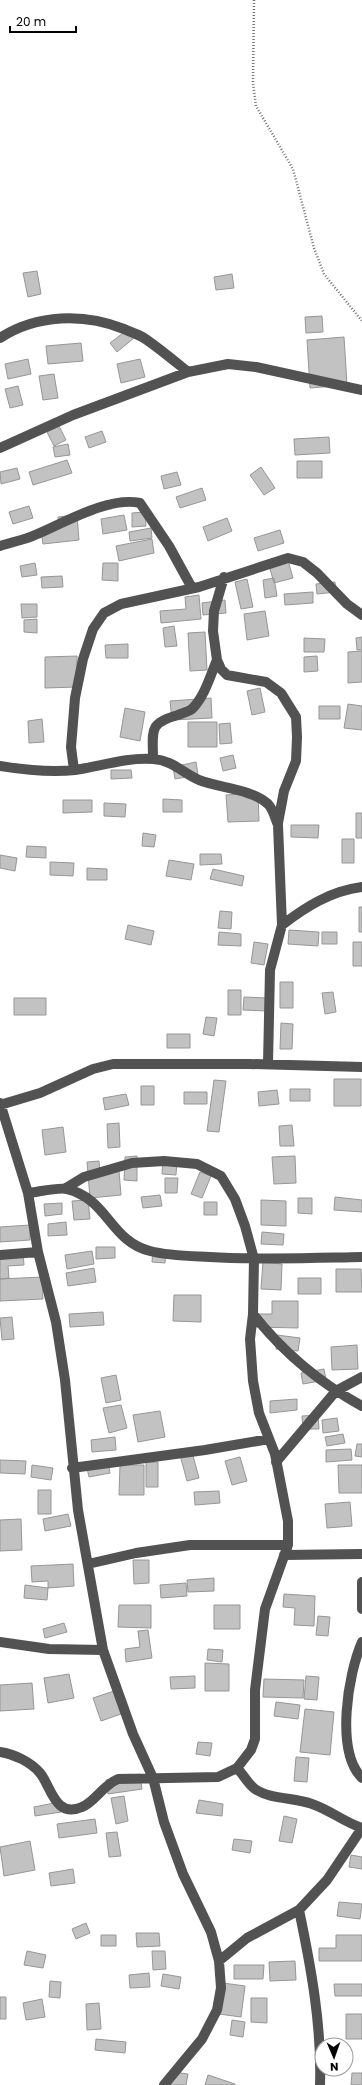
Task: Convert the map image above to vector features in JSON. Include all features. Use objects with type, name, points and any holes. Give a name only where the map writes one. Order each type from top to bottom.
[{"type":"street","points":[[0,338],[10,331],[30,324],[62,317],[105,322],[143,337],[188,372]]},
{"type":"street","points":[[0,448],[73,415],[188,372],[228,364],[256,367],[362,390]]},
{"type":"street","points":[[0,546],[33,536],[112,504],[131,501],[140,503],[169,546],[192,588]]},
{"type":"street","points":[[74,770],[71,747],[73,711],[83,659],[93,629],[104,613],[121,604],[192,588],[288,558],[303,562],[317,573],[347,604],[362,615]]},
{"type":"street","points":[[224,577],[214,611],[213,631],[217,660],[221,669],[227,675],[266,682],[281,693],[296,717],[296,761],[284,791],[278,825],[282,925],[270,970],[268,1064]]},
{"type":"street","points":[[153,759],[153,735],[157,724],[165,718],[190,710],[200,699],[217,660]]},
{"type":"street","points":[[0,766],[28,771],[74,770],[135,759],[153,759],[172,763],[199,780],[259,798],[268,804],[274,813],[278,825]]},
{"type":"street","points":[[282,925],[304,908],[326,896],[362,887]]},
{"type":"street","points":[[164,2085],[202,2039],[217,2010],[221,1988],[219,1961],[212,1932],[183,1874],[164,1822],[153,1778],[133,1734],[103,1650],[78,1510],[72,1468],[65,1380],[56,1322],[38,1252],[28,1193],[0,1104],[40,1093],[93,1069],[113,1064],[268,1064],[362,1067]]},
{"type":"street","points":[[0,1752],[24,1760],[41,1773],[51,1796],[66,1808],[75,1809],[84,1807],[108,1783],[118,1779],[218,1777],[237,1768],[251,1750],[255,1739],[255,1690],[265,1609],[288,1545],[288,1521],[276,1462],[259,1413],[253,1381],[250,1339],[253,1314],[254,1259],[245,1226],[235,1199],[220,1176],[197,1164],[164,1161],[132,1162],[84,1178],[66,1188],[28,1193]]},
{"type":"street","points":[[66,1188],[89,1198],[104,1212],[128,1243],[148,1251],[166,1255],[254,1259],[362,1257]]},
{"type":"street","points":[[0,1255],[38,1252]]},
{"type":"street","points":[[253,1314],[286,1350],[311,1373],[336,1391],[362,1406]]},
{"type":"street","points":[[276,1462],[336,1391],[362,1377]]},
{"type":"street","points":[[72,1468],[205,1450],[269,1439]]},
{"type":"street","points":[[88,1564],[136,1553],[190,1545],[288,1545]]},
{"type":"street","points":[[284,1555],[362,1554]]},
{"type":"street","points":[[362,1582],[362,1609]]},
{"type":"street","points":[[0,1642],[49,1649],[103,1650]]},
{"type":"street","points":[[362,1642],[354,1660],[347,1693],[346,1727],[351,1759],[362,1778]]},
{"type":"street","points":[[219,1961],[247,1938],[299,1910],[328,1880],[362,1828],[350,1824],[332,1812],[311,1803],[264,1793],[254,1788],[237,1768]]},
{"type":"street","points":[[299,1910],[308,1949],[317,2016],[320,2085]]},
{"type":"path","points":[[254,0],[253,83],[256,106],[293,169],[314,248],[324,274],[362,321]]},
{"type":"building","points":[[37,271],[41,294],[28,297],[23,273]]},
{"type":"building","points":[[232,274],[234,288],[216,290],[214,277]]},
{"type":"building","points":[[322,316],[323,332],[306,333],[305,317]]},
{"type":"building","points":[[127,330],[134,338],[117,352],[110,343]]},
{"type":"building","points":[[344,337],[347,385],[310,388],[307,340]]},
{"type":"building","points":[[81,343],[83,361],[48,364],[46,346]]},
{"type":"building","points":[[28,359],[31,374],[8,379],[5,364]]},
{"type":"building","points":[[140,359],[145,377],[121,383],[117,364]]},
{"type":"building","points":[[54,374],[58,398],[43,400],[39,376]]},
{"type":"building","points":[[18,386],[23,405],[10,408],[5,389]]},
{"type":"building","points":[[59,426],[66,440],[54,446],[47,432]]},
{"type":"building","points":[[102,431],[106,442],[89,448],[85,437]]},
{"type":"building","points":[[329,437],[330,453],[295,455],[294,439]]},
{"type":"building","points":[[68,444],[70,455],[55,457],[53,447]]},
{"type":"building","points":[[67,460],[72,473],[33,485],[29,472]]},
{"type":"building","points":[[297,461],[322,461],[322,478],[297,478]]},
{"type":"building","points":[[261,467],[275,488],[264,495],[250,475]]},
{"type":"building","points":[[17,468],[20,479],[1,484],[0,472]]},
{"type":"building","points":[[177,472],[181,485],[164,489],[161,476]]},
{"type":"building","points":[[202,488],[206,500],[180,508],[176,497]]},
{"type":"building","points":[[29,506],[33,518],[13,524],[9,512]]},
{"type":"building","points":[[145,512],[146,526],[132,527],[132,513]]},
{"type":"building","points":[[77,515],[79,540],[43,544],[41,531],[59,529],[58,517]]},
{"type":"building","points":[[124,515],[127,530],[103,534],[101,519]]},
{"type":"building","points":[[227,518],[232,531],[208,541],[203,527]]},
{"type":"building","points":[[151,528],[152,538],[130,541],[129,532]]},
{"type":"building","points":[[280,530],[284,543],[258,551],[254,538]]},
{"type":"building","points":[[152,539],[154,553],[119,561],[116,546]]},
{"type":"building","points":[[287,557],[293,578],[274,583],[268,562]]},
{"type":"building","points":[[35,563],[37,575],[22,577],[20,566]]},
{"type":"building","points":[[103,563],[118,563],[118,581],[102,580]]},
{"type":"building","points":[[62,576],[63,587],[42,588],[41,577]]},
{"type":"building","points":[[274,578],[277,596],[265,598],[263,580]]},
{"type":"building","points":[[247,579],[253,607],[241,609],[235,582]]},
{"type":"building","points":[[335,582],[336,592],[317,594],[316,584]]},
{"type":"building","points":[[313,592],[313,603],[285,605],[284,594]]},
{"type":"building","points":[[199,595],[201,619],[161,623],[160,611],[186,609],[185,597]]},
{"type":"building","points":[[225,600],[226,613],[203,615],[202,603]]},
{"type":"building","points":[[21,604],[37,604],[37,617],[22,618]]},
{"type":"building","points":[[265,611],[269,636],[247,640],[244,614]]},
{"type":"building","points":[[37,619],[37,633],[24,632],[24,620]]},
{"type":"building","points":[[174,626],[177,646],[165,647],[163,628]]},
{"type":"building","points":[[205,632],[207,670],[190,671],[188,633]]},
{"type":"building","points":[[362,637],[362,650],[357,650],[356,638]]},
{"type":"building","points":[[304,638],[325,639],[324,652],[304,652]]},
{"type":"building","points":[[128,644],[128,658],[106,658],[105,645]]},
{"type":"building","points":[[362,651],[362,682],[348,683],[348,652]]},
{"type":"building","points":[[77,656],[77,687],[45,688],[45,657]]},
{"type":"building","points":[[317,656],[318,671],[304,672],[304,657]]},
{"type":"building","points":[[260,688],[265,712],[252,715],[247,691]]},
{"type":"building","points":[[211,698],[212,718],[172,720],[170,701]]},
{"type":"building","points":[[348,704],[362,706],[362,730],[344,728]]},
{"type":"building","points":[[319,706],[340,706],[340,719],[319,719]]},
{"type":"building","points":[[125,708],[145,712],[140,741],[120,737]]},
{"type":"building","points":[[42,719],[44,742],[29,743],[28,721]]},
{"type":"building","points":[[188,722],[217,722],[217,747],[188,747]]},
{"type":"building","points":[[230,723],[232,743],[220,744],[219,724]]},
{"type":"building","points":[[233,755],[236,768],[223,771],[220,758]]},
{"type":"building","points":[[196,762],[198,775],[175,779],[173,767]]},
{"type":"building","points":[[111,770],[131,770],[132,778],[111,779]]},
{"type":"building","points":[[258,793],[259,821],[228,822],[226,795]]},
{"type":"building","points":[[163,799],[182,800],[182,812],[163,812]]},
{"type":"building","points":[[63,800],[92,800],[92,812],[63,813]]},
{"type":"building","points":[[104,803],[126,804],[125,817],[104,816]]},
{"type":"building","points":[[356,813],[362,813],[362,838],[356,838]]},
{"type":"building","points":[[291,825],[319,825],[318,838],[291,837]]},
{"type":"building","points":[[143,833],[156,835],[154,847],[142,846]]},
{"type":"building","points":[[342,839],[354,839],[354,863],[342,863]]},
{"type":"building","points":[[27,846],[46,847],[46,858],[26,857]]},
{"type":"building","points":[[200,854],[221,854],[222,864],[200,865]]},
{"type":"building","points":[[0,855],[17,858],[15,871],[0,868]]},
{"type":"building","points":[[169,860],[194,864],[191,880],[166,876]]},
{"type":"building","points":[[50,862],[74,863],[73,876],[50,875]]},
{"type":"building","points":[[87,868],[107,869],[107,880],[87,880]]},
{"type":"building","points":[[213,869],[244,876],[242,886],[210,879]]},
{"type":"building","points":[[359,907],[362,907],[362,932],[359,932]]},
{"type":"building","points":[[220,911],[232,912],[231,929],[218,928]]},
{"type":"building","points":[[128,925],[154,931],[151,945],[125,939]]},
{"type":"building","points":[[289,930],[319,932],[318,946],[288,944]]},
{"type":"building","points":[[219,932],[241,934],[241,946],[218,945]]},
{"type":"building","points":[[322,932],[337,932],[337,944],[322,944]]},
{"type":"building","points":[[254,942],[268,944],[264,965],[251,963]]},
{"type":"building","points":[[353,942],[362,942],[362,966],[353,966]]},
{"type":"building","points":[[280,982],[293,982],[293,1008],[280,1008]]},
{"type":"building","points":[[228,990],[241,990],[241,1015],[228,1015]]},
{"type":"building","points":[[333,992],[336,1012],[325,1014],[322,993]]},
{"type":"building","points":[[244,997],[267,998],[266,1011],[243,1010]]},
{"type":"building","points":[[14,998],[46,998],[46,1015],[14,1015]]},
{"type":"building","points":[[206,1017],[217,1018],[214,1036],[203,1034]]},
{"type":"building","points":[[281,1023],[293,1024],[292,1049],[280,1049]]},
{"type":"building","points":[[167,1034],[190,1034],[190,1048],[167,1048]]},
{"type":"building","points":[[334,1079],[361,1079],[361,1106],[334,1106]]},
{"type":"building","points":[[214,1080],[226,1081],[219,1132],[207,1131]]},
{"type":"building","points":[[141,1086],[154,1086],[154,1105],[141,1105]]},
{"type":"building","points":[[290,1089],[310,1089],[310,1101],[290,1101]]},
{"type":"building","points":[[277,1090],[279,1104],[259,1106],[258,1092]]},
{"type":"building","points":[[184,1092],[207,1092],[207,1104],[184,1104]]},
{"type":"building","points":[[126,1094],[129,1105],[105,1110],[103,1098]]},
{"type":"building","points":[[119,1123],[120,1147],[108,1148],[107,1124]]},
{"type":"building","points":[[292,1125],[294,1146],[280,1146],[279,1126]]},
{"type":"building","points":[[63,1127],[66,1152],[45,1155],[42,1130]]},
{"type":"building","points":[[137,1156],[137,1181],[124,1180],[125,1157]]},
{"type":"building","points":[[295,1156],[296,1183],[274,1184],[272,1157]]},
{"type":"building","points":[[163,1159],[177,1160],[176,1175],[162,1174]]},
{"type":"building","points":[[99,1161],[100,1173],[119,1171],[121,1195],[90,1198],[87,1162]]},
{"type":"building","points":[[200,1172],[211,1176],[202,1198],[191,1194]]},
{"type":"building","points":[[165,1178],[178,1178],[177,1193],[165,1193]]},
{"type":"building","points":[[160,1195],[162,1206],[143,1208],[141,1197]]},
{"type":"building","points":[[335,1197],[362,1200],[362,1212],[334,1210]]},
{"type":"building","points":[[298,1198],[312,1198],[312,1214],[298,1213]]},
{"type":"building","points":[[88,1200],[90,1219],[74,1220],[72,1201]]},
{"type":"building","points":[[261,1200],[286,1201],[286,1226],[261,1225]]},
{"type":"building","points":[[204,1202],[217,1202],[217,1215],[204,1215]]},
{"type":"building","points":[[62,1203],[62,1214],[45,1216],[44,1204]]},
{"type":"building","points":[[66,1222],[67,1235],[48,1236],[48,1224]]},
{"type":"building","points":[[30,1225],[30,1240],[0,1242],[0,1227]]},
{"type":"building","points":[[262,1232],[284,1234],[283,1245],[261,1244]]},
{"type":"building","points":[[96,1247],[115,1247],[115,1258],[96,1259]]},
{"type":"building","points":[[153,1249],[166,1251],[165,1263],[152,1262]]},
{"type":"building","points":[[92,1251],[94,1264],[67,1269],[65,1255]]},
{"type":"building","points":[[23,1252],[24,1265],[8,1266],[9,1278],[0,1279],[0,1254]]},
{"type":"building","points":[[263,1262],[282,1264],[281,1290],[261,1289]]},
{"type":"building","points":[[94,1268],[96,1282],[68,1286],[66,1273]]},
{"type":"building","points":[[336,1269],[361,1269],[362,1292],[336,1292]]},
{"type":"building","points":[[42,1277],[43,1299],[0,1301],[0,1279]]},
{"type":"building","points":[[298,1278],[321,1278],[321,1294],[298,1294]]},
{"type":"building","points":[[174,1295],[201,1295],[201,1322],[173,1321]]},
{"type":"building","points":[[272,1301],[298,1301],[298,1328],[255,1327],[255,1314],[272,1314]]},
{"type":"building","points":[[103,1312],[104,1325],[70,1327],[69,1314]]},
{"type":"building","points":[[12,1317],[14,1339],[2,1340],[0,1318]]},
{"type":"building","points":[[277,1335],[300,1338],[298,1351],[276,1349]]},
{"type":"building","points":[[357,1345],[358,1369],[332,1370],[331,1347]]},
{"type":"building","points":[[324,1369],[326,1380],[303,1384],[301,1373]]},
{"type":"building","points":[[116,1375],[121,1400],[106,1403],[101,1378]]},
{"type":"building","points":[[297,1399],[297,1410],[270,1413],[270,1401]]},
{"type":"building","points":[[121,1405],[127,1428],[109,1433],[103,1408]]},
{"type":"building","points":[[160,1411],[165,1437],[138,1442],[133,1415]]},
{"type":"building","points":[[318,1415],[319,1429],[303,1429],[302,1416]]},
{"type":"building","points":[[337,1418],[339,1431],[323,1433],[322,1420]]},
{"type":"building","points":[[343,1434],[345,1443],[327,1446],[325,1437]]},
{"type":"building","points":[[115,1437],[116,1450],[92,1452],[91,1440]]},
{"type":"building","points":[[357,1444],[362,1444],[362,1457],[355,1456]]},
{"type":"building","points":[[351,1449],[352,1460],[326,1462],[326,1450]]},
{"type":"building","points":[[192,1452],[199,1478],[187,1481],[180,1455]]},
{"type":"building","points":[[240,1457],[247,1481],[232,1485],[225,1461]]},
{"type":"building","points":[[0,1460],[26,1461],[25,1474],[0,1473]]},
{"type":"building","points":[[108,1460],[110,1473],[89,1477],[86,1464]]},
{"type":"building","points":[[146,1462],[158,1462],[158,1487],[146,1487]]},
{"type":"building","points":[[32,1465],[53,1468],[51,1480],[31,1477]]},
{"type":"building","points":[[120,1465],[144,1465],[144,1495],[119,1495]]},
{"type":"building","points":[[338,1465],[362,1465],[362,1493],[339,1493]]},
{"type":"building","points":[[38,1490],[51,1490],[51,1514],[38,1514]]},
{"type":"building","points":[[219,1491],[220,1503],[195,1505],[194,1492]]},
{"type":"building","points":[[350,1502],[352,1526],[327,1528],[325,1504]]},
{"type":"building","points":[[68,1514],[71,1526],[45,1531],[43,1519]]},
{"type":"building","points":[[21,1519],[22,1550],[0,1551],[0,1520]]},
{"type":"building","points":[[133,1560],[149,1560],[149,1583],[134,1584]]},
{"type":"building","points":[[73,1564],[74,1586],[48,1588],[48,1581],[32,1582],[31,1566]]},
{"type":"building","points":[[214,1578],[214,1591],[188,1592],[187,1580]]},
{"type":"building","points":[[186,1583],[187,1596],[161,1598],[160,1585]]},
{"type":"building","points":[[25,1585],[48,1588],[47,1600],[24,1598]]},
{"type":"building","points":[[284,1594],[315,1596],[314,1626],[294,1625],[295,1608],[283,1607]]},
{"type":"building","points":[[119,1605],[151,1605],[151,1628],[118,1627]]},
{"type":"building","points":[[214,1605],[240,1605],[240,1629],[214,1629]]},
{"type":"building","points":[[318,1616],[330,1617],[328,1636],[316,1635]]},
{"type":"building","points":[[64,1623],[67,1632],[45,1638],[43,1629]]},
{"type":"building","points":[[148,1630],[152,1658],[126,1662],[125,1649],[140,1647],[138,1631]]},
{"type":"building","points":[[208,1649],[223,1650],[222,1662],[207,1660]]},
{"type":"building","points":[[205,1663],[229,1664],[229,1691],[205,1691]]},
{"type":"building","points":[[69,1674],[74,1698],[48,1703],[44,1678]]},
{"type":"building","points":[[195,1676],[195,1688],[171,1689],[170,1677]]},
{"type":"building","points":[[306,1676],[319,1677],[317,1700],[304,1699]]},
{"type":"building","points":[[264,1679],[304,1680],[303,1698],[263,1697]]},
{"type":"building","points":[[32,1683],[34,1709],[0,1711],[0,1685]]},
{"type":"building","points":[[114,1691],[121,1714],[101,1721],[93,1698]]},
{"type":"building","points":[[276,1702],[300,1705],[298,1719],[274,1716]]},
{"type":"building","points":[[305,1709],[334,1712],[330,1755],[300,1752]]},
{"type":"building","points":[[198,1742],[212,1743],[210,1756],[196,1754]]},
{"type":"building","points":[[296,1757],[309,1758],[307,1782],[294,1781]]},
{"type":"building","points":[[140,1774],[142,1789],[108,1794],[106,1780]]},
{"type":"building","points":[[124,1796],[128,1821],[116,1824],[111,1798]]},
{"type":"building","points":[[199,1800],[223,1804],[222,1816],[196,1813]]},
{"type":"building","points":[[59,1802],[61,1812],[35,1816],[34,1807]]},
{"type":"building","points":[[284,1816],[297,1819],[292,1843],[279,1841]]},
{"type":"building","points":[[95,1819],[97,1833],[59,1838],[57,1824]]},
{"type":"building","points":[[117,1832],[121,1856],[109,1857],[106,1833]]},
{"type":"building","points":[[234,1839],[252,1841],[250,1853],[232,1850]]},
{"type":"building","points":[[30,1841],[35,1870],[4,1876],[0,1847]]},
{"type":"building","points":[[351,1855],[362,1857],[362,1869],[349,1867]]},
{"type":"building","points":[[73,1869],[75,1883],[51,1886],[49,1873]]},
{"type":"building","points":[[339,1902],[362,1904],[360,1919],[337,1916]]},
{"type":"building","points":[[86,1923],[90,1933],[76,1939],[72,1929]]},
{"type":"building","points":[[136,1933],[159,1933],[160,1946],[137,1947]]},
{"type":"building","points":[[101,1935],[116,1935],[116,1946],[101,1946]]},
{"type":"building","points":[[336,1935],[362,1935],[362,1961],[319,1961],[319,1948],[336,1948]]},
{"type":"building","points":[[27,1951],[46,1955],[43,1968],[24,1965]]},
{"type":"building","points":[[152,1951],[165,1951],[166,1969],[153,1970]]},
{"type":"building","points":[[295,1961],[296,1980],[270,1981],[269,1962]]},
{"type":"building","points":[[234,1965],[264,1965],[263,1979],[234,1979]]},
{"type":"building","points":[[149,1973],[150,1987],[130,1988],[129,1975]]},
{"type":"building","points":[[163,1974],[181,1977],[179,1989],[161,1986]]},
{"type":"building","points":[[50,1981],[61,1982],[60,1998],[49,1997]]},
{"type":"building","points":[[223,1983],[245,1986],[241,2017],[219,2014]]},
{"type":"building","points":[[334,1984],[362,1984],[362,1996],[335,1996]]},
{"type":"building","points":[[0,1997],[6,1997],[6,2019],[0,2019]]},
{"type":"building","points":[[251,1998],[267,1998],[267,2023],[251,2022]]},
{"type":"building","points":[[42,1999],[45,2017],[26,2020],[23,2003]]},
{"type":"building","points":[[99,2003],[101,2029],[87,2030],[86,2004]]},
{"type":"building","points":[[346,2014],[362,2014],[362,2039],[346,2037]]},
{"type":"building","points":[[232,2020],[245,2022],[243,2037],[230,2035]]},
{"type":"building","points":[[96,2039],[126,2042],[125,2053],[95,2050]]},
{"type":"building","points":[[173,2072],[188,2074],[186,2085],[171,2085]]},
{"type":"building","points":[[354,2073],[362,2073],[362,2085],[351,2085],[352,2077],[354,2077]]},
{"type":"building","points":[[208,2075],[235,2084],[235,2085],[205,2085]]}]
